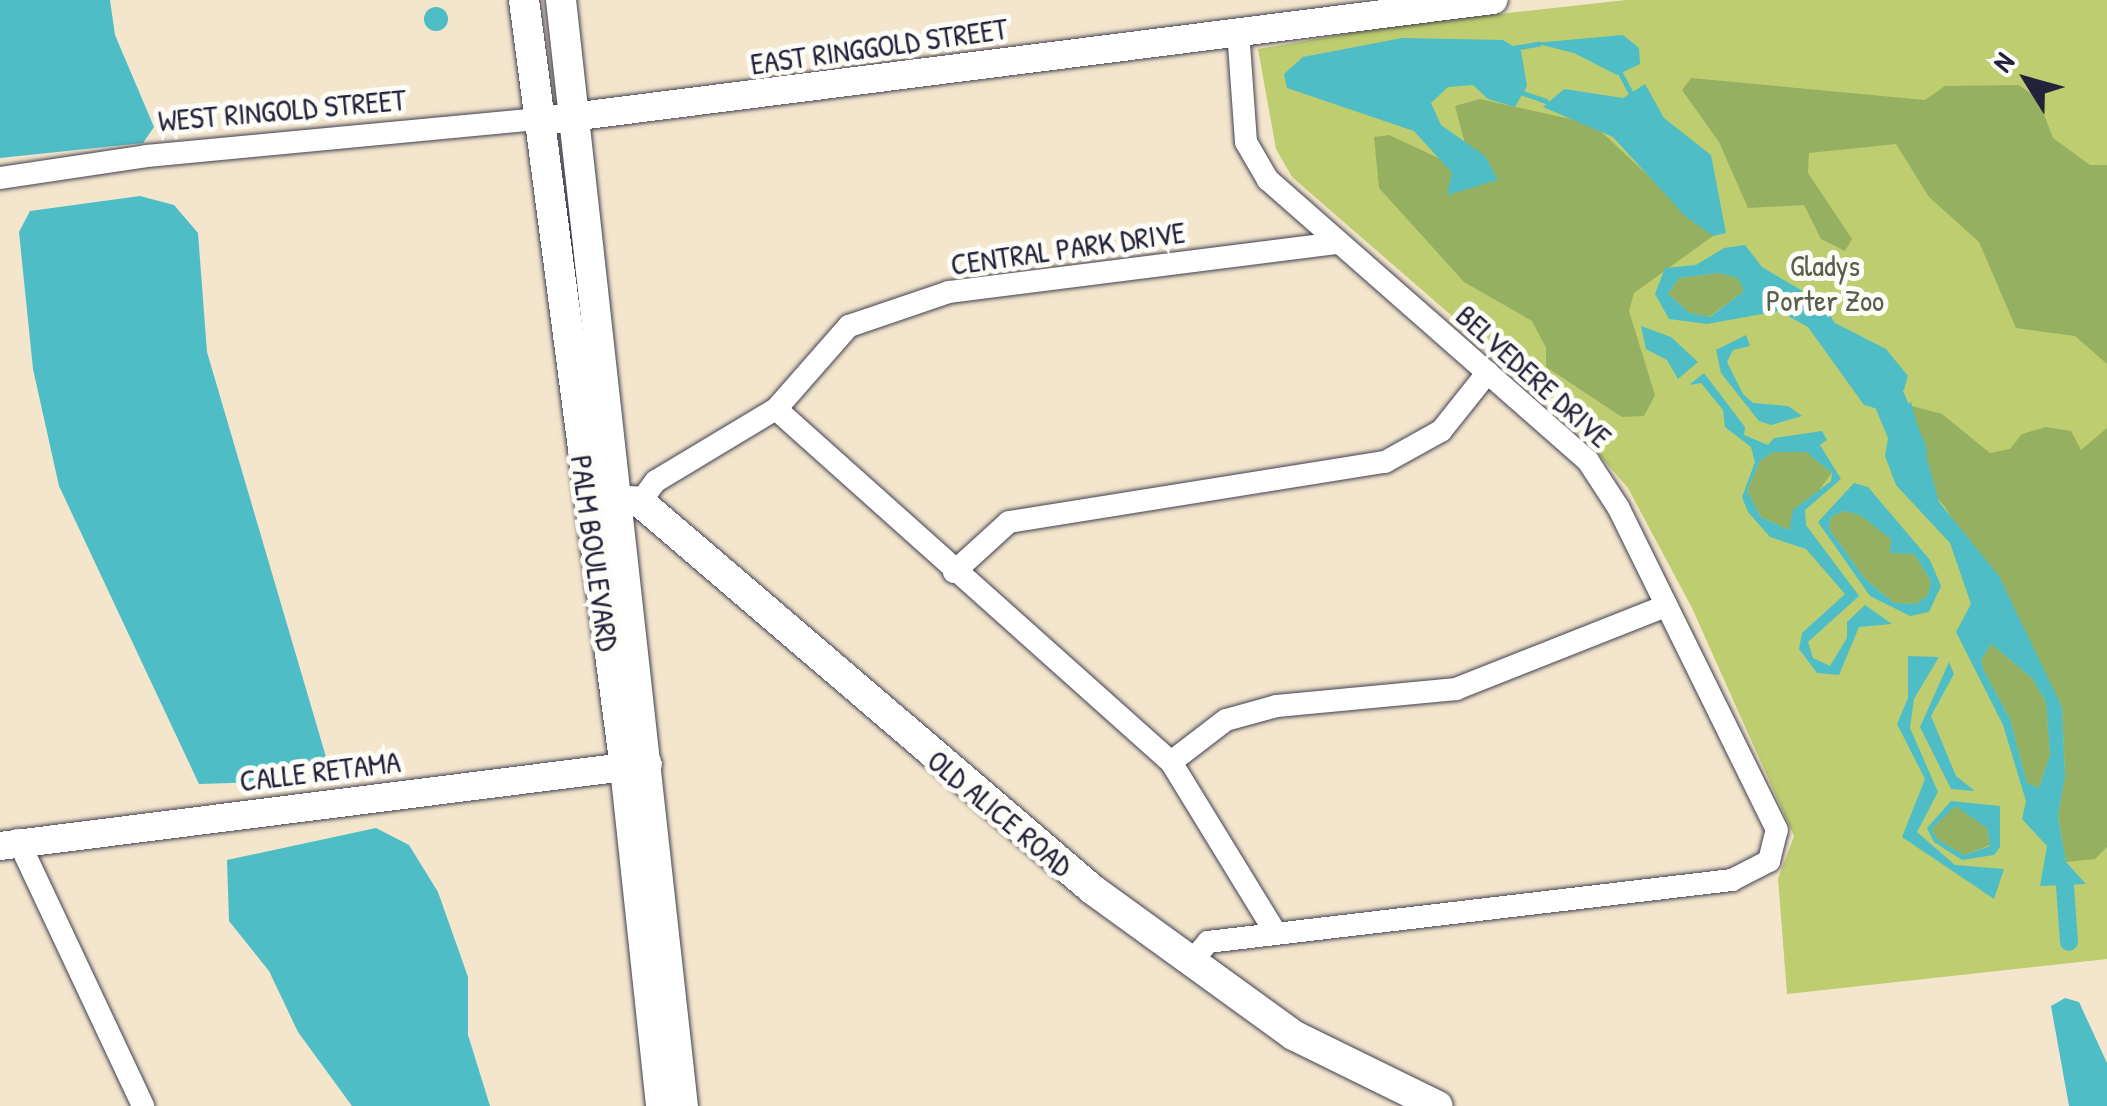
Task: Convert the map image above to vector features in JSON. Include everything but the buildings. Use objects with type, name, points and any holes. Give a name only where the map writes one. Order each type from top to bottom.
[{"type":"main road","name":"PALM BOULEVARD","points":[[524,0],[539,119],[614,504]]},
{"type":"main road","name":"PALM BOULEVARD","points":[[561,0],[614,504],[661,1106]]},
{"type":"main road","name":"OLD ALICE ROAD","points":[[614,504],[1190,963],[1292,1035],[1438,1106]]},
{"type":"main road","name":"PALM BOULEVARD","points":[[636,766],[683,1106]]},
{"type":"street","name":"EAST RINGGOLD STREET","points":[[572,120],[1492,0]]},
{"type":"street","name":"BELVEDERE DRIVE","points":[[1238,32],[1246,142],[1268,180],[1588,461],[1618,506],[1777,830],[1769,861],[1732,880],[1275,932]]},
{"type":"street","name":"WEST RINGOLD STREET","points":[[0,178],[147,156],[539,119],[572,120]]},
{"type":"street","name":"CENTRAL PARK DRIVE","points":[[614,504],[776,409],[850,326],[949,292],[1335,242]]},
{"type":"street","points":[[954,572],[1009,522],[1385,462],[1441,431],[1488,372]]},
{"type":"street","points":[[776,409],[1171,762],[1275,932],[1208,942],[1190,963]]},
{"type":"street","points":[[1171,762],[1226,720],[1277,706],[1456,689],[1666,606]]},
{"type":"street","name":"CALLE RETAMA","points":[[9,843],[636,766]]},
{"type":"street","points":[[9,843],[144,1106]]},
{"type":"green space","name":"Gladys Porter Zoo","points":[[1626,0],[2107,0],[2107,959],[1787,994],[1778,879],[1794,836],[1692,608],[1628,488],[1559,409],[1292,177],[1276,149],[1258,49],[1391,26]]},
{"type":"green space","points":[[1691,78],[1925,100],[1945,86],[2019,85],[2038,99],[2053,138],[2090,165],[2107,165],[2107,364],[2075,336],[2016,328],[1979,242],[1929,197],[1896,144],[1809,153],[1808,173],[1852,239],[1845,251],[1821,239],[1804,205],[1748,208],[1719,142],[1682,90]]},
{"type":"green space","points":[[1480,99],[1593,124],[1713,236],[1634,293],[1629,311],[1655,395],[1644,416],[1622,417],[1546,367],[1546,348],[1532,321],[1464,282],[1379,188],[1374,137],[1389,135],[1473,174],[1455,106]]},
{"type":"green space","points":[[1719,273],[1739,278],[1744,291],[1709,317],[1690,313],[1668,294],[1679,278]]},
{"type":"green space","points":[[1908,405],[1942,414],[1990,453],[2010,449],[2022,434],[2046,427],[2071,431],[2081,450],[2107,428],[2107,847],[2095,859],[2066,862],[2058,815],[2065,776],[2062,706],[1945,507],[1893,450],[1889,423]]},
{"type":"green space","points":[[1773,452],[1806,452],[1832,473],[1789,530],[1761,517],[1747,491],[1760,461]]},
{"type":"green space","points":[[1844,511],[1860,515],[1914,554],[1931,581],[1928,595],[1916,604],[1894,603],[1866,580],[1829,529],[1831,517]]},
{"type":"green space","points":[[1991,644],[2032,678],[2046,702],[2050,755],[2039,788],[2027,783],[2010,719],[1984,671],[1981,660]]},
{"type":"green space","points":[[1954,806],[1974,813],[1987,828],[1990,845],[1964,855],[1937,839],[1932,829]]},
{"type":"water","points":[[0,0],[110,0],[115,35],[154,127],[143,143],[0,158]]},
{"type":"water","points":[[436,7],[445,10],[445,28],[436,31],[427,28],[424,19],[427,10]]},
{"type":"water","points":[[1623,35],[1639,48],[1640,64],[1617,75],[1574,53],[1534,43]]},
{"type":"water","points":[[1402,38],[1503,40],[1521,51],[1527,86],[1515,107],[1488,99],[1473,85],[1448,87],[1431,103],[1441,125],[1485,156],[1498,180],[1447,195],[1452,173],[1414,131],[1287,88],[1284,74],[1303,57]]},
{"type":"water","points":[[1645,84],[1664,118],[1711,155],[1726,233],[1713,236],[1685,216],[1613,137],[1543,107],[1564,89],[1623,98]]},
{"type":"water","points":[[140,196],[174,205],[198,233],[207,352],[326,757],[263,782],[199,784],[59,486],[33,369],[19,232],[30,211]]},
{"type":"water","points":[[1745,245],[1762,267],[1821,302],[1835,323],[1886,349],[1908,376],[1904,390],[1878,409],[1864,405],[1808,327],[1779,311],[1707,324],[1669,319],[1655,294],[1665,268],[1696,265],[1724,248]],"holes":[[[1719,273],[1738,278],[1744,291],[1710,317],[1690,313],[1668,294],[1679,278]]]},
{"type":"water","points":[[1641,326],[1671,337],[1698,362],[1678,379],[1667,360],[1646,349]]},
{"type":"water","points":[[1746,335],[1750,346],[1733,350],[1727,362],[1743,394],[1753,403],[1788,406],[1802,416],[1771,425],[1759,421],[1721,373],[1716,350]]},
{"type":"water","points":[[1704,373],[1745,427],[1744,435],[1768,445],[1774,438],[1822,431],[1827,440],[1820,445],[1841,479],[1805,510],[1806,525],[1859,596],[1808,642],[1813,658],[1830,666],[1847,638],[1847,622],[1865,605],[1892,624],[1859,627],[1839,675],[1817,673],[1799,649],[1802,633],[1845,594],[1806,549],[1770,537],[1748,512],[1742,497],[1755,462],[1751,447],[1725,427],[1723,410],[1701,383],[1689,385]],"holes":[[[1773,452],[1806,452],[1832,473],[1831,481],[1793,510],[1789,530],[1761,517],[1747,491],[1760,461]]]},
{"type":"water","points":[[1911,402],[1939,502],[1999,576],[2062,707],[2065,776],[2058,816],[2066,862],[2086,884],[2040,886],[2047,846],[2022,819],[2026,801],[2003,725],[1956,632],[1971,604],[1950,543],[1896,485],[1885,456],[1892,414]],"holes":[[[1991,644],[2032,678],[2046,702],[2050,755],[2039,788],[2027,783],[2010,719],[1981,660]]]},
{"type":"water","points":[[1854,483],[1868,487],[1930,560],[1941,586],[1929,612],[1910,616],[1870,596],[1818,522]],"holes":[[[1844,511],[1860,515],[1891,539],[1890,553],[1914,554],[1931,581],[1928,595],[1916,604],[1894,603],[1866,580],[1829,529],[1831,517]]]},
{"type":"water","points":[[1908,656],[1939,657],[1914,699],[1910,728],[1938,792],[1917,832],[1955,865],[2004,869],[1994,899],[1902,837],[1925,779],[1897,724],[1908,698]]},
{"type":"water","points":[[1949,662],[1954,674],[1931,716],[1956,776],[1975,791],[1951,789],[1920,727]]},
{"type":"water","points":[[1951,801],[2000,806],[2000,847],[1994,855],[1962,860],[1934,842],[1927,828]],"holes":[[[1955,806],[1987,828],[1990,846],[1964,855],[1937,839],[1932,829]]]},
{"type":"water","points":[[376,828],[409,845],[438,892],[468,977],[468,1035],[490,1106],[352,1106],[298,1032],[269,971],[229,921],[227,860]]},
{"type":"water","points":[[2065,998],[2079,1002],[2107,1063],[2107,1106],[2069,1106],[2051,1006]]},
{"type":"waterway","points":[[1506,49],[1539,44]]},
{"type":"waterway","points":[[1619,71],[1632,95]]},
{"type":"waterway","points":[[1523,93],[1546,101]]},
{"type":"waterway","points":[[1863,365],[1890,401],[1911,452]]},
{"type":"waterway","points":[[2065,886],[2069,942]]}]
